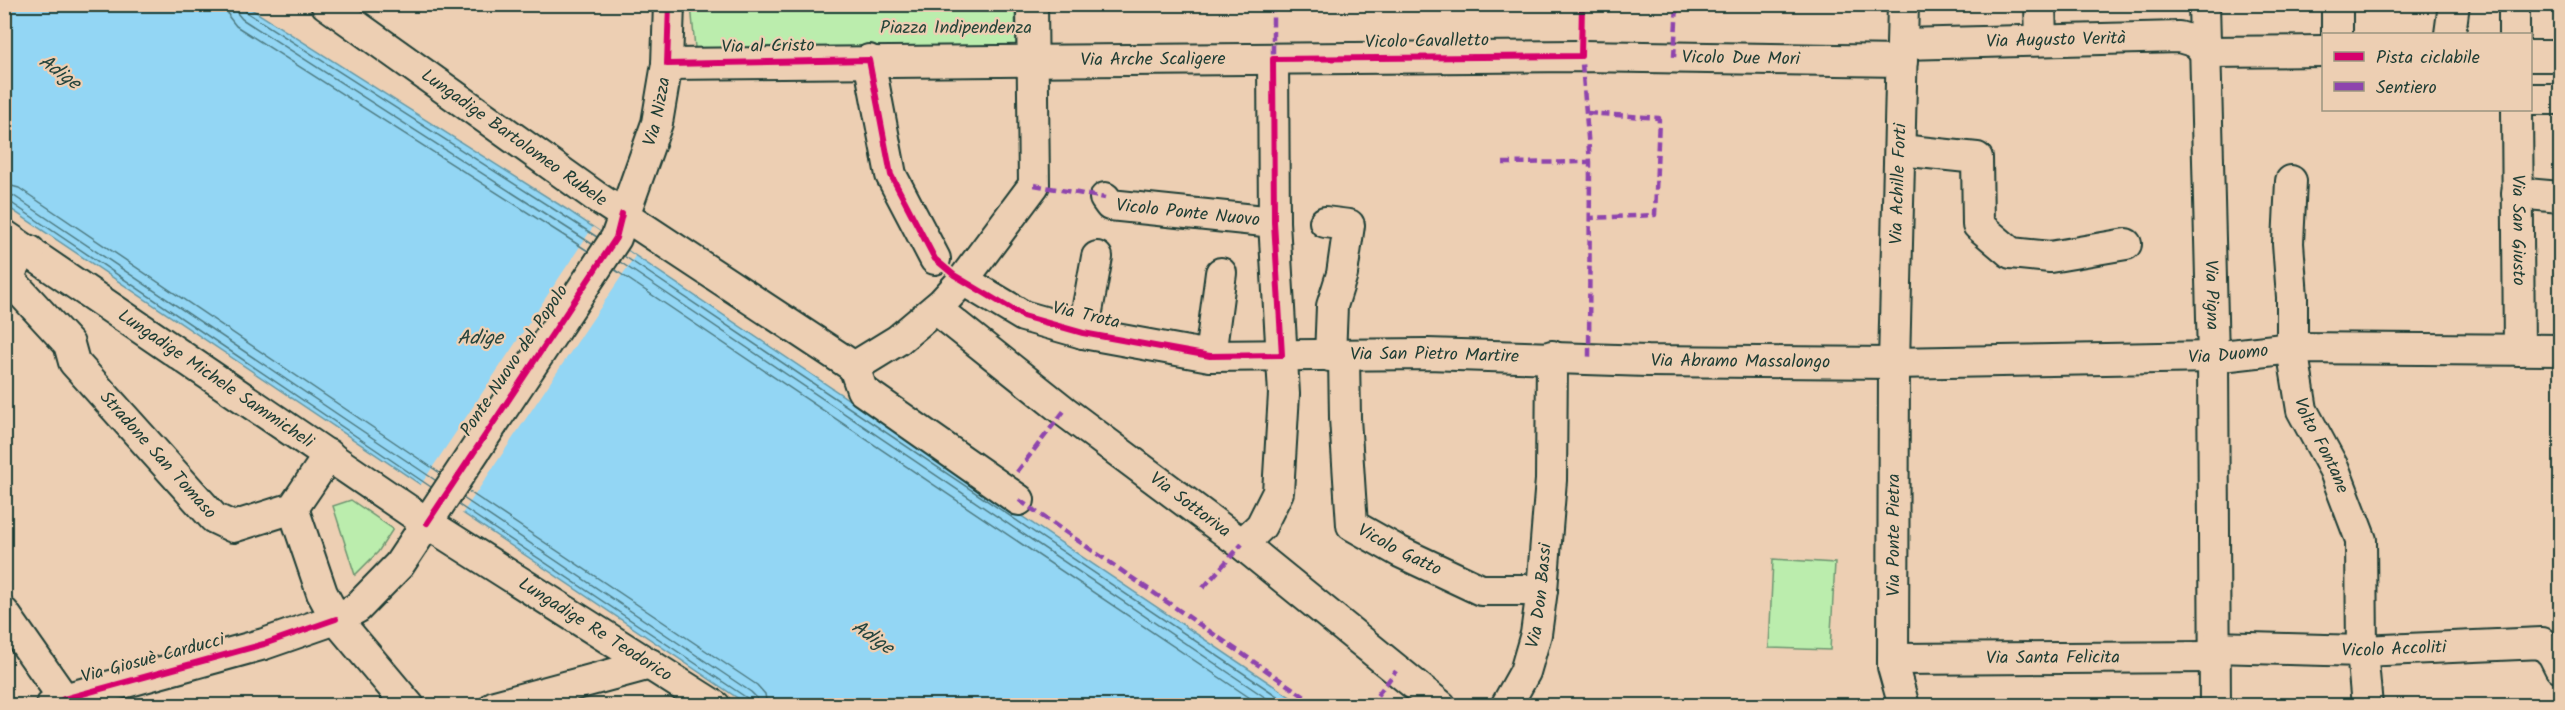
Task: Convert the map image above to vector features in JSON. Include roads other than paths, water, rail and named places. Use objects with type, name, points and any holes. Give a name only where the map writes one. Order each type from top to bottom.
[{"type":"street","name":"Lungadige Bartolomeo Rubele","points":[[326,4],[619,226],[854,367]]},
{"type":"street","points":[[1019,500],[862,390],[854,367],[898,340],[936,309],[963,280],[1034,184],[1032,4]]},
{"type":"street","name":"Via Achille Forti","points":[[1894,363],[1903,53],[1902,4]]},
{"type":"street","points":[[2040,4],[2041,40]]},
{"type":"street","name":"Via Pigna","points":[[2204,4],[2213,357],[2215,705]]},
{"type":"street","points":[[2337,4],[2337,33]]},
{"type":"street","points":[[2450,33],[2454,4]]},
{"type":"street","points":[[2514,4],[2514,33]]},
{"type":"street","name":"Via Nizza","points":[[619,226],[657,123],[667,64],[668,5]]},
{"type":"street","name":"Via Augusto Verità","points":[[1903,53],[2041,40],[2179,37],[2196,42],[2205,52]]},
{"type":"street","points":[[2205,52],[2322,51]]},
{"type":"street","name":"Vicolo Due Mori","points":[[1581,56],[1903,53]]},
{"type":"street","name":"Vicolo Cavalletto","points":[[1273,59],[1581,56]]},
{"type":"street","points":[[2532,56],[2560,56]]},
{"type":"street","points":[[1242,544],[1261,526],[1278,492],[1284,394],[1274,222],[1273,59]]},
{"type":"street","name":"Via Arche Scaligere","points":[[869,60],[1273,59]]},
{"type":"street","points":[[869,60],[891,175],[935,259]]},
{"type":"street","name":"Via al Cristo","points":[[667,64],[869,60]]},
{"type":"street","points":[[2532,99],[2560,99]]},
{"type":"street","name":"Via San Giusto","points":[[2517,111],[2519,350]]},
{"type":"street","points":[[1900,150],[1977,158],[1978,225],[2011,253],[2050,257],[2126,244]]},
{"type":"street","name":"Volto Fontane","points":[[2291,181],[2288,243],[2292,297],[2292,348],[2302,410],[2334,469],[2361,540],[2362,651]]},
{"type":"street","points":[[2517,193],[2560,197]]},
{"type":"street","name":"Vicolo Ponte Nuovo","points":[[1105,198],[1110,205],[1274,222]]},
{"type":"street","points":[[1325,222],[1349,225],[1342,274],[1332,306],[1337,356]]},
{"type":"street","name":"Ponte Nuovo del Popolo","points":[[399,566],[619,226]]},
{"type":"street","name":"Lungadige Michele Sammicheli","points":[[4,235],[330,454],[440,502]]},
{"type":"street","name":"Stradone San Tomaso","points":[[30,251],[18,259],[11,269],[10,280],[69,344],[74,362]]},
{"type":"street","points":[[1083,333],[1097,257]]},
{"type":"street","points":[[1210,356],[1221,273]]},
{"type":"street","name":"Via Trota","points":[[963,280],[1023,316],[1083,333],[1210,356],[1282,355]]},
{"type":"street","name":"Stradone San Tomaso","points":[[4,296],[56,352],[74,362],[214,518],[223,525],[233,527],[293,508]]},
{"type":"street","name":"Via Sottoriva","points":[[936,309],[1064,411],[1242,544],[1441,705]]},
{"type":"street","name":"Via Duomo","points":[[1894,363],[2213,357],[2292,348],[2560,350]]},
{"type":"street","name":"Via San Pietro Martire","points":[[1282,355],[1427,354],[1552,356],[1589,359]]},
{"type":"street","name":"Vicolo Gatto","points":[[1337,356],[1345,418],[1352,525],[1400,552],[1481,590],[1542,590]]},
{"type":"street","name":"Via Don Bassi","points":[[1506,705],[1525,672],[1536,634],[1542,590],[1551,480],[1552,356]]},
{"type":"street","name":"Via Abramo Massalongo","points":[[1589,359],[1894,363]]},
{"type":"street","name":"Via Ponte Pietra","points":[[1894,363],[1893,659],[1904,705]]},
{"type":"street","points":[[330,454],[293,508],[322,592],[336,619],[409,705]]},
{"type":"street","name":"Lungadige Re Teodorico","points":[[476,554],[440,502],[447,500],[448,519],[454,532],[476,554],[650,664],[706,704]]},
{"type":"street","points":[[399,566],[427,549],[447,549],[476,554]]},
{"type":"street","name":"Via Giosuè Carducci","points":[[61,703],[264,644],[336,619],[357,608],[399,566]]},
{"type":"street","points":[[4,613],[61,703]]},
{"type":"street","name":"Vicolo Accoliti","points":[[2214,652],[2362,651],[2542,643],[2553,654],[2560,668]]},
{"type":"street","points":[[2362,651],[2367,705]]},
{"type":"street","name":"Via Santa Felicita","points":[[1893,659],[2214,652]]},
{"type":"street","points":[[495,705],[650,664]]},
{"type":"water","name":"Adige","points":[[4,5],[245,5],[566,209],[1302,705],[748,705],[5,205]]},
{"type":"park label","name":"Piazza Indipendenza","points":[[956,28]]}]
